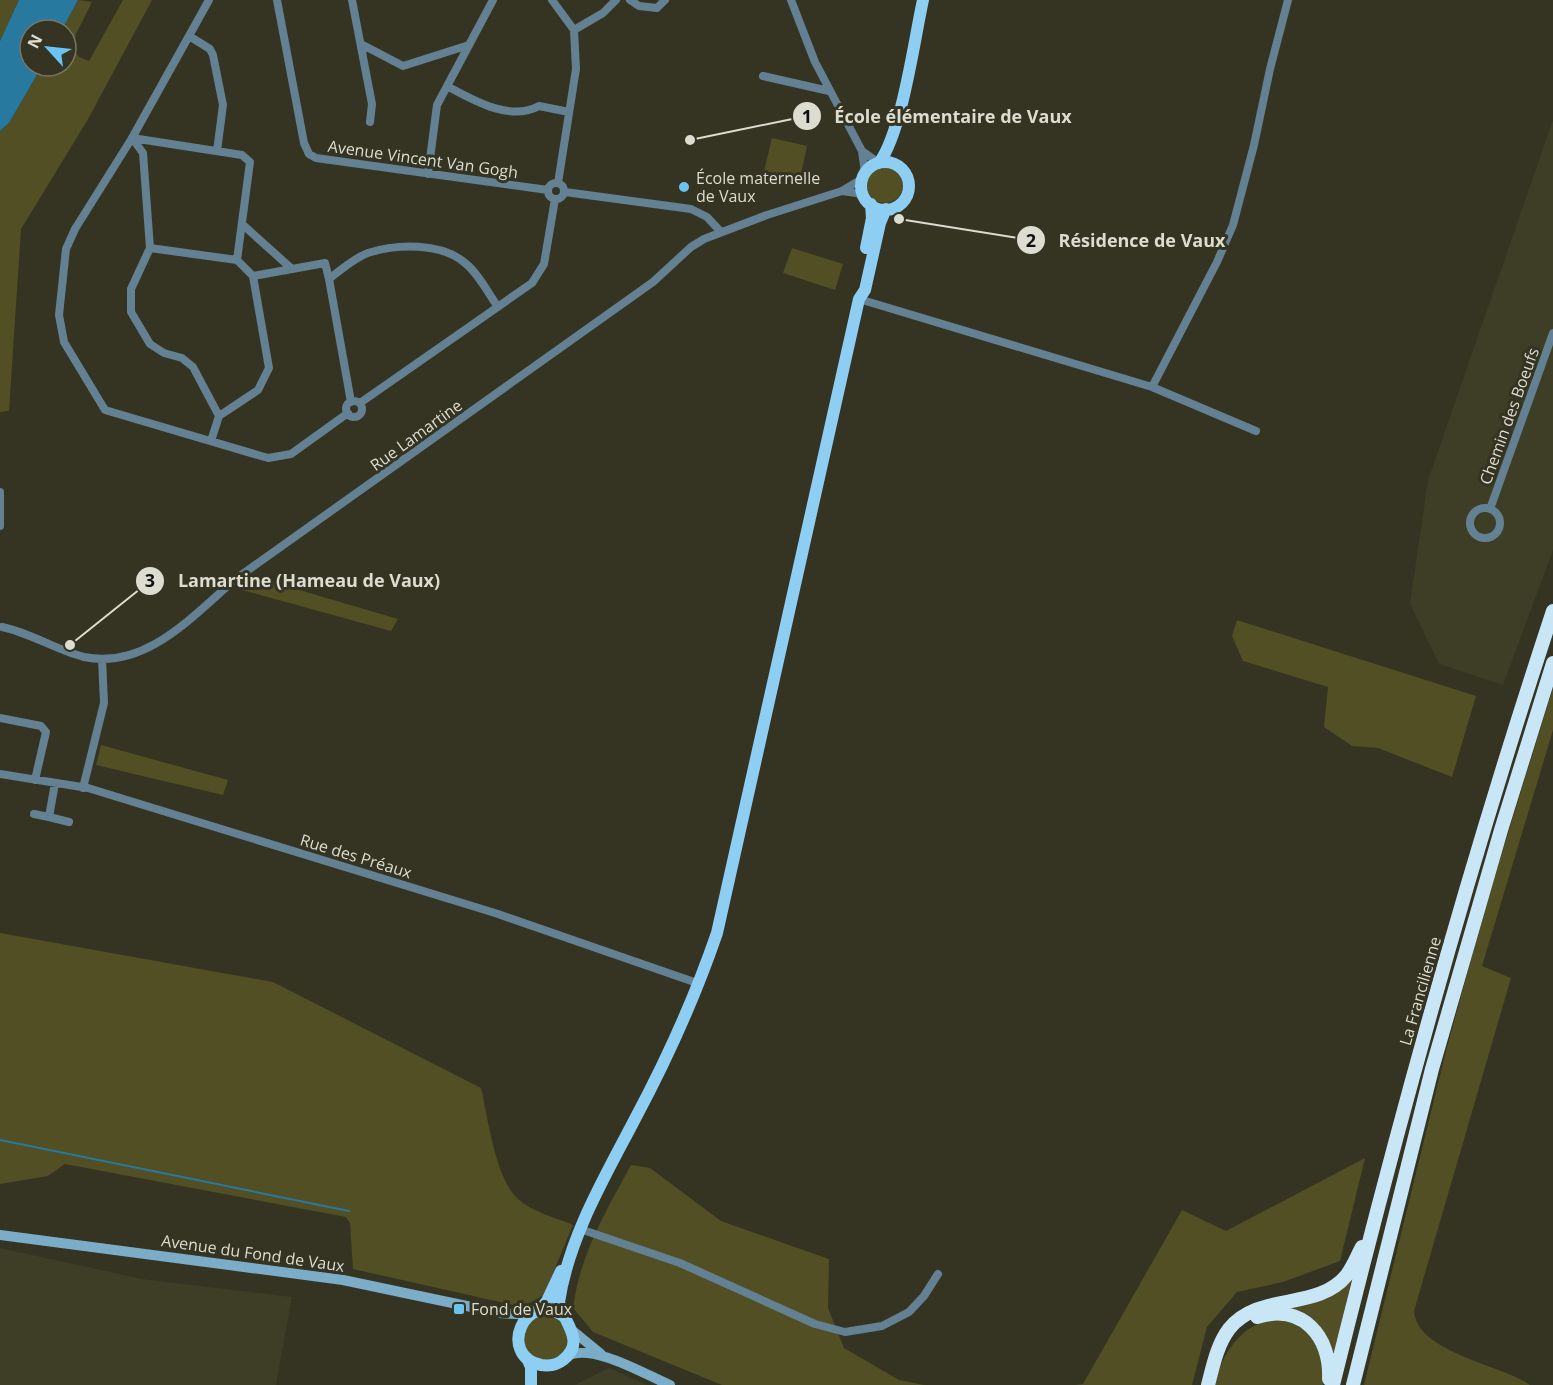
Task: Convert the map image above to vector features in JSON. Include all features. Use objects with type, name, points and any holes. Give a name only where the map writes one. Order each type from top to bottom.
[{"type":"highway","name":"La Francilienne","points":[[1333,1385],[1377,1212],[1464,898],[1553,611]]},
{"type":"highway","name":"La Francilienne","points":[[1353,1385],[1432,1070],[1479,903],[1553,663]]},
{"type":"highway","points":[[1208,1385],[1214,1360],[1225,1334],[1240,1319],[1261,1307],[1321,1293],[1339,1283],[1352,1268],[1377,1212]]},
{"type":"highway","points":[[1214,1360],[1243,1324],[1266,1314],[1291,1315],[1310,1326],[1324,1344],[1330,1365],[1328,1385]]},
{"type":"main road","points":[[859,299],[857,288],[872,218],[864,176],[879,163],[886,153],[894,132],[923,0]]},
{"type":"main road","points":[[531,1385],[530,1364],[519,1344],[519,1332],[547,1301],[676,1039],[700,984],[717,933],[859,299],[865,290],[880,223],[886,209],[902,203],[909,189],[907,175],[896,164],[894,132]]},
{"type":"main road","points":[[879,163],[896,164]]},
{"type":"main road","points":[[867,199],[886,209]]},
{"type":"main road","points":[[526,1357],[537,1364],[549,1365],[567,1356],[573,1346],[573,1331],[565,1317],[560,1299],[579,1233]]},
{"type":"main road","points":[[534,1313],[552,1310],[565,1317]]},
{"type":"main road","points":[[538,1385],[549,1365]]},
{"type":"street","points":[[209,0],[132,138],[75,229],[66,249],[58,315],[64,342],[105,410],[277,459],[291,454],[348,413]]},
{"type":"street","name":"Avenue Vincent Van Gogh","points":[[277,0],[304,143],[309,154],[316,158],[548,190]]},
{"type":"street","points":[[352,0],[372,104],[370,122]]},
{"type":"street","points":[[428,174],[437,105],[493,0]]},
{"type":"street","points":[[552,0],[574,30],[576,69],[558,183]]},
{"type":"street","points":[[574,30],[603,14],[616,0]]},
{"type":"street","points":[[630,0],[639,6],[657,8],[665,0]]},
{"type":"street","points":[[791,0],[829,91],[862,151],[864,176]]},
{"type":"street","points":[[1152,387],[1217,262],[1233,225],[1288,0]]},
{"type":"street","points":[[189,36],[210,49],[213,55],[223,105],[217,152]]},
{"type":"street","points":[[361,44],[403,66],[469,45]]},
{"type":"street","points":[[763,76],[829,91]]},
{"type":"street","points":[[447,86],[484,106],[527,112],[539,106],[569,112]]},
{"type":"street","points":[[132,138],[242,155],[250,162],[237,260]]},
{"type":"street","points":[[132,138],[143,153],[150,248],[131,289],[131,312],[150,344],[164,353],[182,358],[193,367],[219,416]]},
{"type":"street","points":[[862,151],[879,163]]},
{"type":"street","name":"Rue Lamartine","points":[[1,627],[78,655],[102,659],[134,653],[173,634],[237,578],[653,282],[698,242],[842,191],[864,176]]},
{"type":"street","points":[[555,199],[549,195],[548,190],[551,184],[562,185],[565,192]]},
{"type":"street","name":"Rue Lamartine","points":[[842,191],[867,199]]},
{"type":"street","points":[[555,199],[560,198],[565,192]]},
{"type":"street","points":[[565,192],[691,209],[707,217],[721,232]]},
{"type":"street","points":[[351,402],[360,404],[532,283],[541,270],[555,199]]},
{"type":"street","points":[[242,224],[292,269]]},
{"type":"street","points":[[329,279],[368,253],[402,247],[444,252],[470,267],[498,307]]},
{"type":"street","points":[[150,248],[237,260],[252,276],[269,368],[258,390],[219,416],[211,441]]},
{"type":"street","points":[[252,276],[325,263],[351,402]]},
{"type":"street","points":[[859,299],[1152,387],[1256,431]]},
{"type":"street","name":"Chemin des Boeufs","points":[[1490,509],[1553,333]]},
{"type":"street","points":[[348,413],[347,405],[351,402]]},
{"type":"street","points":[[348,413],[352,416],[359,415],[362,411],[360,404]]},
{"type":"street","points":[[0,492],[0,526]]},
{"type":"street","points":[[83,788],[104,703],[102,659]]},
{"type":"street","points":[[0,718],[41,726],[46,732],[35,780]]},
{"type":"street","name":"Rue des Préaux","points":[[0,774],[83,788],[495,913],[700,984]]},
{"type":"street","points":[[49,817],[55,783]]},
{"type":"street","points":[[34,814],[69,822]]},
{"type":"street","points":[[579,1233],[680,1263],[815,1324],[844,1332],[882,1326],[909,1312],[924,1296],[938,1274]]},
{"type":"street","name":"Avenue du Fond de Vaux","points":[[0,1235],[343,1280],[500,1313],[534,1313]]},
{"type":"street","points":[[500,1313],[513,1321],[519,1332]]},
{"type":"street","points":[[573,1331],[606,1358]]},
{"type":"street","points":[[567,1356],[585,1352],[606,1358],[670,1385]]},
{"type":"shaded area","points":[[0,0],[19,0],[0,41]]},
{"type":"shaded area","points":[[78,0],[92,2],[78,30],[78,18],[68,18]]},
{"type":"shaded area","points":[[123,0],[152,0],[87,121],[21,229],[9,411],[0,412],[0,131],[9,123],[35,78],[78,78],[78,56],[89,61]]},
{"type":"shaded area","points":[[1553,120],[1553,550],[1503,685],[1439,664],[1410,604],[1428,480]]},
{"type":"shaded area","points":[[772,138],[807,146],[800,179],[764,171]]},
{"type":"shaded area","points":[[885,167],[898,172],[903,185],[898,198],[885,203],[872,198],[867,185],[872,172]]},
{"type":"shaded area","points":[[792,248],[843,264],[835,290],[783,273]]},
{"type":"shaded area","points":[[255,577],[398,619],[391,631],[242,590]]},
{"type":"shaded area","points":[[1237,620],[1476,696],[1452,777],[1378,748],[1352,746],[1324,727],[1328,687],[1243,661],[1232,636]]},
{"type":"shaded area","points":[[1553,688],[1553,730],[1482,966],[1511,978],[1414,1311],[1419,1325],[1445,1348],[1530,1385],[1364,1385],[1446,1051],[1487,901]]},
{"type":"shaded area","points":[[101,745],[228,780],[223,795],[96,765]]},
{"type":"shaded area","points":[[0,933],[273,982],[481,1088],[498,1162],[510,1189],[518,1199],[530,1207],[573,1225],[544,1295],[522,1307],[353,1269],[350,1223],[346,1217],[65,1164],[48,1176],[0,1184]]},
{"type":"shaded area","points":[[1365,1158],[1340,1261],[1283,1282],[1237,1292],[1207,1327],[1192,1385],[1075,1385],[1083,1384],[1182,1210],[1226,1231]]},
{"type":"shaded area","points":[[631,1165],[650,1168],[721,1221],[829,1259],[828,1308],[844,1348],[899,1380],[924,1385],[722,1385],[593,1332],[573,1308],[576,1288],[595,1234]]},
{"type":"shaded area","points":[[0,1248],[142,1279],[292,1297],[276,1385],[0,1385]]},
{"type":"shaded area","points":[[1352,1278],[1335,1352],[1333,1352],[1325,1337],[1282,1306]]},
{"type":"shaded area","points":[[546,1316],[561,1323],[568,1338],[561,1353],[546,1360],[531,1353],[524,1338],[531,1323]]},
{"type":"shaded area","points":[[1276,1319],[1300,1326],[1315,1340],[1323,1360],[1323,1385],[1213,1385],[1222,1362],[1235,1342],[1252,1327]]},
{"type":"shaded area","points":[[609,1368],[647,1385],[575,1385]]},
{"type":"water","points":[[19,0],[78,0],[68,18],[18,18],[18,78],[35,78],[9,123],[0,131],[0,41]]},
{"type":"waterway","points":[[0,1140],[349,1211]]},
{"type":"place","name":"École élémentaire de Vaux","points":[[690,140]]},
{"type":"place","name":"École maternelle de Vaux","points":[[684,187]]},
{"type":"place","name":"Résidence de Vaux","points":[[899,219]]},
{"type":"place","name":"Lamartine (Hameau de Vaux)","points":[[70,645]]},
{"type":"place","name":"Fond de Vaux","points":[[459,1309]]}]
